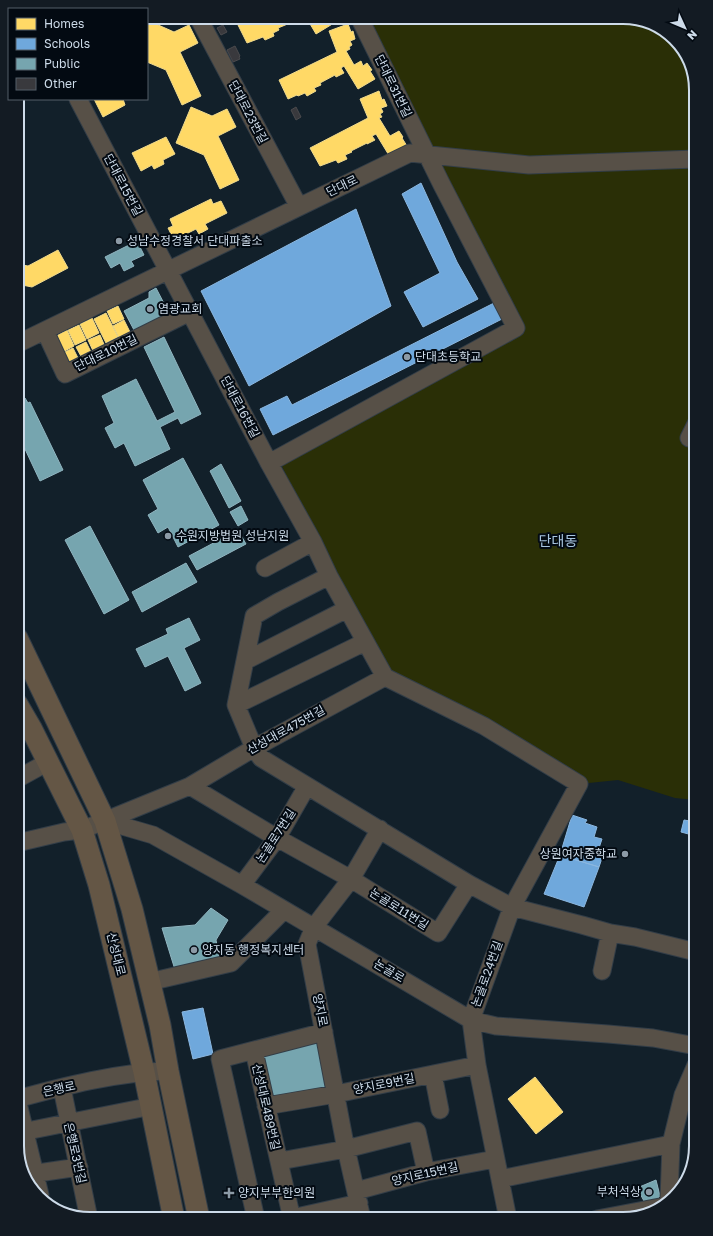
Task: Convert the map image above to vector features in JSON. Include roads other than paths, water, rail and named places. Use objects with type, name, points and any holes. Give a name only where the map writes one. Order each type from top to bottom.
[{"type":"main road","points":[[24,653],[105,821],[132,909],[160,1025],[168,1071],[198,1212]]},
{"type":"main road","name":"산성대로","points":[[24,732],[48,762],[82,830],[99,885],[144,1072],[173,1212]]},
{"type":"street","name":"단대로23번길","points":[[202,24],[299,207]]},
{"type":"street","name":"단대로31번길","points":[[269,463],[516,328],[426,154],[362,24]]},
{"type":"street","name":"단대로15번길","points":[[79,100],[168,271]]},
{"type":"street","name":"단대로","points":[[24,341],[410,153],[529,165],[689,159]]},
{"type":"street","name":"단대로16번길","points":[[168,271],[384,677]]},
{"type":"street","name":"단대로10번길","points":[[45,331],[65,374],[190,312]]},
{"type":"street","points":[[265,568],[313,542]]},
{"type":"street","points":[[329,576],[254,616],[236,706],[254,748],[261,758],[469,884],[512,907],[582,924],[610,933],[636,937],[689,950]]},
{"type":"street","points":[[245,661],[347,609]]},
{"type":"street","points":[[236,706],[365,642]]},
{"type":"street","name":"산성대로475번길","points":[[24,841],[64,832],[82,830],[190,786],[254,748],[384,677]]},
{"type":"street","name":"논골로24번길","points":[[384,677],[484,726],[578,784],[512,907],[471,1020],[477,1065],[507,1212]]},
{"type":"street","points":[[24,775],[48,762]]},
{"type":"street","points":[[190,786],[277,838]]},
{"type":"street","name":"논골로7번길","points":[[242,885],[277,838],[307,786]]},
{"type":"street","name":"논골로","points":[[105,821],[153,835],[242,885],[471,1020],[496,1026],[653,1038],[689,1045]]},
{"type":"street","points":[[314,927],[351,879],[380,829]]},
{"type":"street","name":"논골로11번길","points":[[277,838],[351,879],[438,933],[469,884]]},
{"type":"street","points":[[149,982],[231,963],[284,910]]},
{"type":"street","name":"양지로","points":[[314,927],[307,944],[346,1149],[359,1205]]},
{"type":"street","points":[[602,971],[610,933]]},
{"type":"street","name":"산성대로489번길","points":[[254,1212],[220,1059],[324,1032]]},
{"type":"street","name":"산성대로489번길","points":[[254,1051],[291,1212]]},
{"type":"street","name":"양지로9번길","points":[[336,1094],[477,1065]]},
{"type":"street","name":"은행로","points":[[24,1097],[62,1088],[144,1072],[168,1071]]},
{"type":"street","points":[[433,1074],[440,1110]]},
{"type":"street","points":[[669,1194],[671,1144],[683,1095],[689,1081]]},
{"type":"street","name":"은행로3번길","points":[[62,1088],[68,1123],[79,1167],[88,1212]]},
{"type":"street","points":[[266,1106],[336,1094]]},
{"type":"street","points":[[24,1131],[152,1106]]},
{"type":"street","points":[[280,1161],[346,1149],[417,1131],[426,1172]]},
{"type":"street","points":[[500,1179],[671,1144]]},
{"type":"street","points":[[24,1149],[27,1165]]},
{"type":"street","name":"양지로15번길","points":[[359,1205],[426,1172],[495,1160]]},
{"type":"street","points":[[31,1174],[79,1167]]},
{"type":"street","points":[[326,1212],[359,1205]]},
{"type":"place","name":"성남수정경찰서 단대파출소","points":[[119,241]]},
{"type":"place","name":"염광교회","points":[[150,309]]},
{"type":"place","name":"단대초등학교","points":[[407,357]]},
{"type":"place","name":"수원지방법원 성남지원","points":[[168,536]]},
{"type":"place","name":"상원여자중학교","points":[[625,854]]},
{"type":"place","name":"양지동 행정복지센터","points":[[194,950]]},
{"type":"place","name":"부처석상","points":[[649,1192]]},
{"type":"place","name":"양지부부한의원","points":[[229,1193]]},
{"type":"district","name":"단대동","points":[[558,541]]}]
